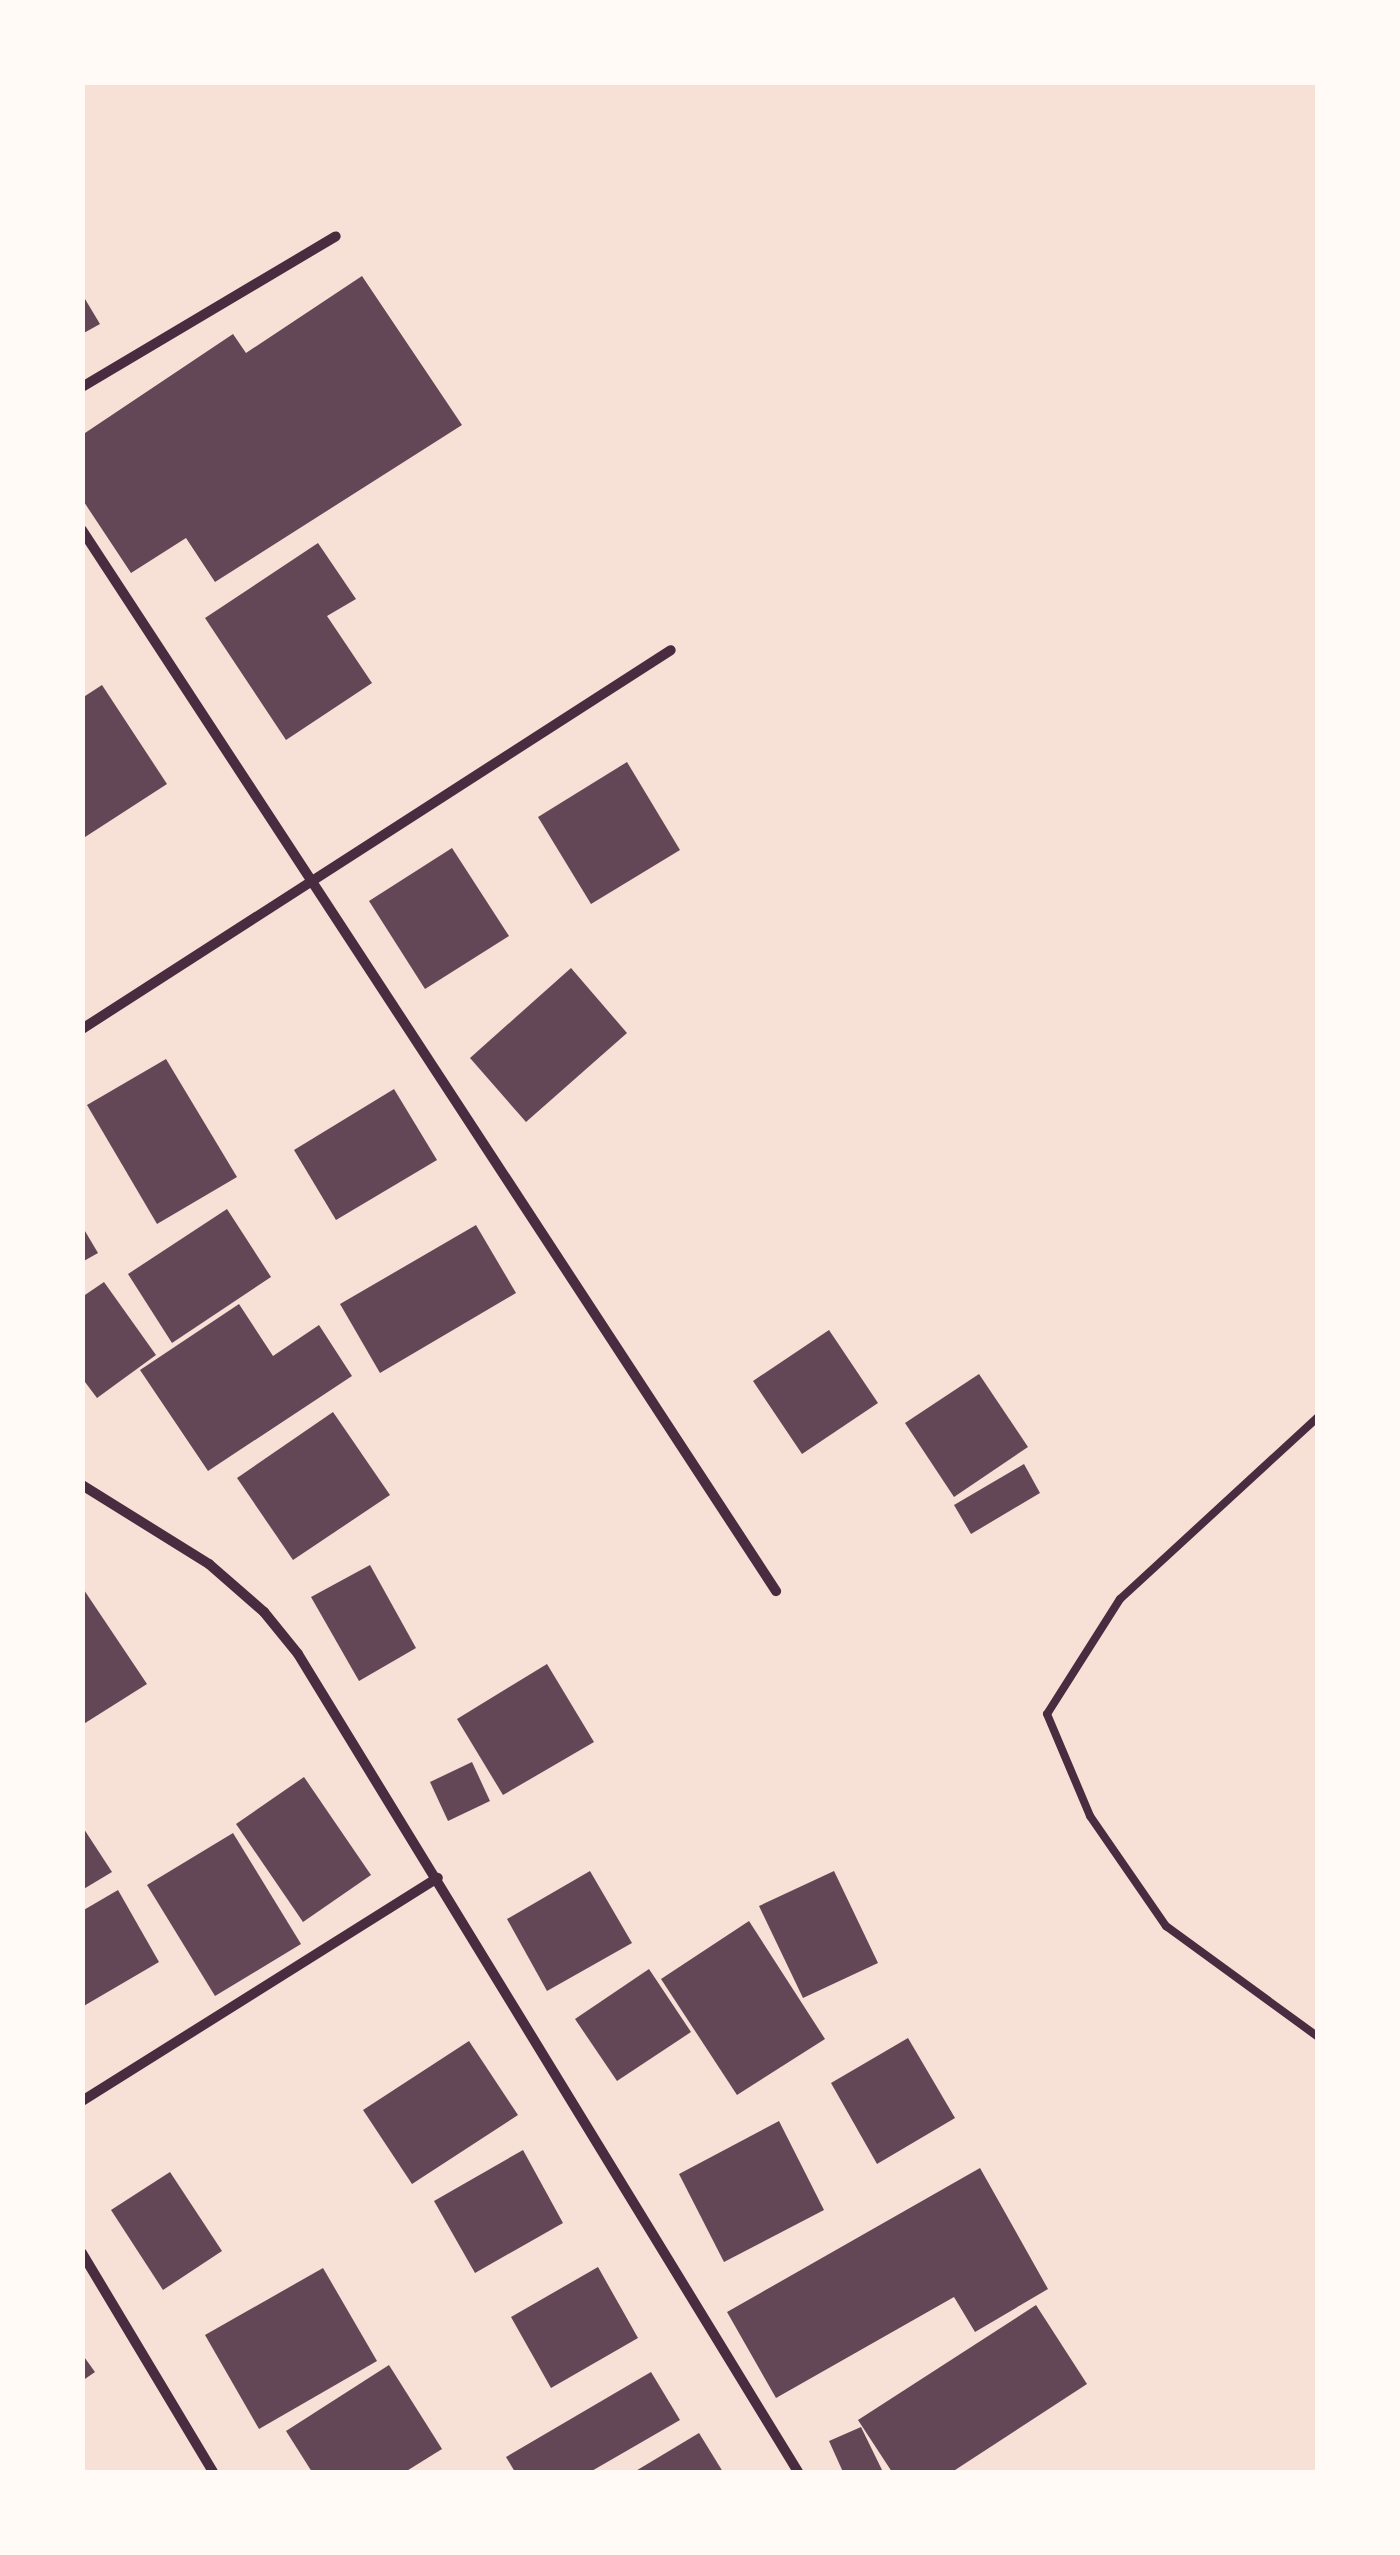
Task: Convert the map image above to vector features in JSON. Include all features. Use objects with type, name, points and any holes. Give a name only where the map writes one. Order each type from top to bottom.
[{"type":"street","points":[[82,387],[336,236]]},
{"type":"street","points":[[82,530],[317,880],[776,1591]]},
{"type":"street","points":[[82,1029],[671,650]]},
{"type":"street","points":[[82,1485],[210,1564],[264,1612],[298,1654],[798,2472]]},
{"type":"street","points":[[82,2101],[438,1878]]},
{"type":"street","points":[[82,2253],[214,2472]]},
{"type":"lane","points":[[1318,1418],[1120,1599],[1047,1714],[1090,1816],[1166,1926],[1318,2037]]},
{"type":"building","points":[[362,276],[462,425],[215,582],[186,538],[131,573],[82,499],[82,435],[233,334],[246,353]]},
{"type":"building","points":[[82,294],[100,324],[82,334]]},
{"type":"building","points":[[318,543],[356,599],[327,616],[372,683],[286,740],[205,618]]},
{"type":"building","points":[[102,685],[167,784],[82,839],[82,698]]},
{"type":"building","points":[[627,762],[680,850],[591,904],[538,817]]},
{"type":"building","points":[[452,848],[509,936],[425,989],[369,901]]},
{"type":"building","points":[[571,968],[627,1033],[526,1122],[470,1058]]},
{"type":"building","points":[[166,1059],[237,1177],[157,1224],[87,1105]]},
{"type":"building","points":[[394,1089],[437,1160],[336,1220],[294,1150]]},
{"type":"building","points":[[227,1209],[271,1277],[172,1343],[128,1274]]},
{"type":"building","points":[[476,1225],[516,1293],[380,1373],[340,1304]]},
{"type":"building","points":[[82,1226],[98,1253],[82,1262]]},
{"type":"building","points":[[104,1282],[156,1355],[97,1398],[82,1378],[82,1297]]},
{"type":"building","points":[[239,1304],[273,1356],[319,1325],[352,1376],[208,1471],[140,1370]]},
{"type":"building","points":[[829,1330],[878,1403],[802,1454],[753,1381]]},
{"type":"building","points":[[979,1374],[1028,1447],[954,1497],[905,1423]]},
{"type":"building","points":[[333,1412],[390,1495],[293,1560],[237,1478]]},
{"type":"building","points":[[1024,1464],[1040,1493],[971,1534],[954,1505]]},
{"type":"building","points":[[370,1565],[416,1648],[359,1681],[311,1597]]},
{"type":"building","points":[[82,1587],[147,1684],[82,1725]]},
{"type":"building","points":[[547,1664],[594,1742],[503,1795],[457,1719]]},
{"type":"building","points":[[472,1762],[490,1801],[448,1821],[430,1782]]},
{"type":"building","points":[[304,1777],[371,1875],[303,1922],[236,1824]]},
{"type":"building","points":[[82,1826],[112,1872],[82,1890]]},
{"type":"building","points":[[233,1833],[301,1944],[215,1996],[147,1885]]},
{"type":"building","points":[[590,1871],[632,1943],[547,1991],[507,1919]]},
{"type":"building","points":[[834,1871],[878,1963],[803,1998],[759,1906]]},
{"type":"building","points":[[118,1890],[159,1962],[82,2007],[82,1911]]},
{"type":"building","points":[[749,1921],[825,2039],[737,2095],[661,1979]]},
{"type":"building","points":[[649,1969],[691,2032],[617,2081],[575,2019]]},
{"type":"building","points":[[908,2038],[955,2118],[877,2164],[831,2083]]},
{"type":"building","points":[[469,2041],[518,2115],[412,2184],[363,2110]]},
{"type":"building","points":[[779,2121],[824,2210],[724,2262],[679,2174]]},
{"type":"building","points":[[523,2150],[563,2223],[475,2273],[434,2201]]},
{"type":"building","points":[[980,2168],[1048,2289],[975,2332],[954,2297],[776,2398],[727,2312]]},
{"type":"building","points":[[170,2172],[222,2251],[163,2290],[111,2210]]},
{"type":"building","points":[[598,2267],[638,2338],[551,2388],[511,2317]]},
{"type":"building","points":[[323,2268],[377,2361],[259,2429],[205,2335]]},
{"type":"building","points":[[1036,2305],[1087,2384],[952,2472],[892,2472],[858,2420]]},
{"type":"building","points":[[82,2354],[95,2372],[82,2381]]},
{"type":"building","points":[[389,2365],[442,2449],[405,2472],[312,2472],[286,2431]]},
{"type":"building","points":[[651,2372],[680,2420],[590,2472],[515,2472],[506,2457]]},
{"type":"building","points":[[861,2427],[883,2472],[843,2472],[829,2441]]},
{"type":"building","points":[[699,2433],[723,2472],[634,2472]]}]
